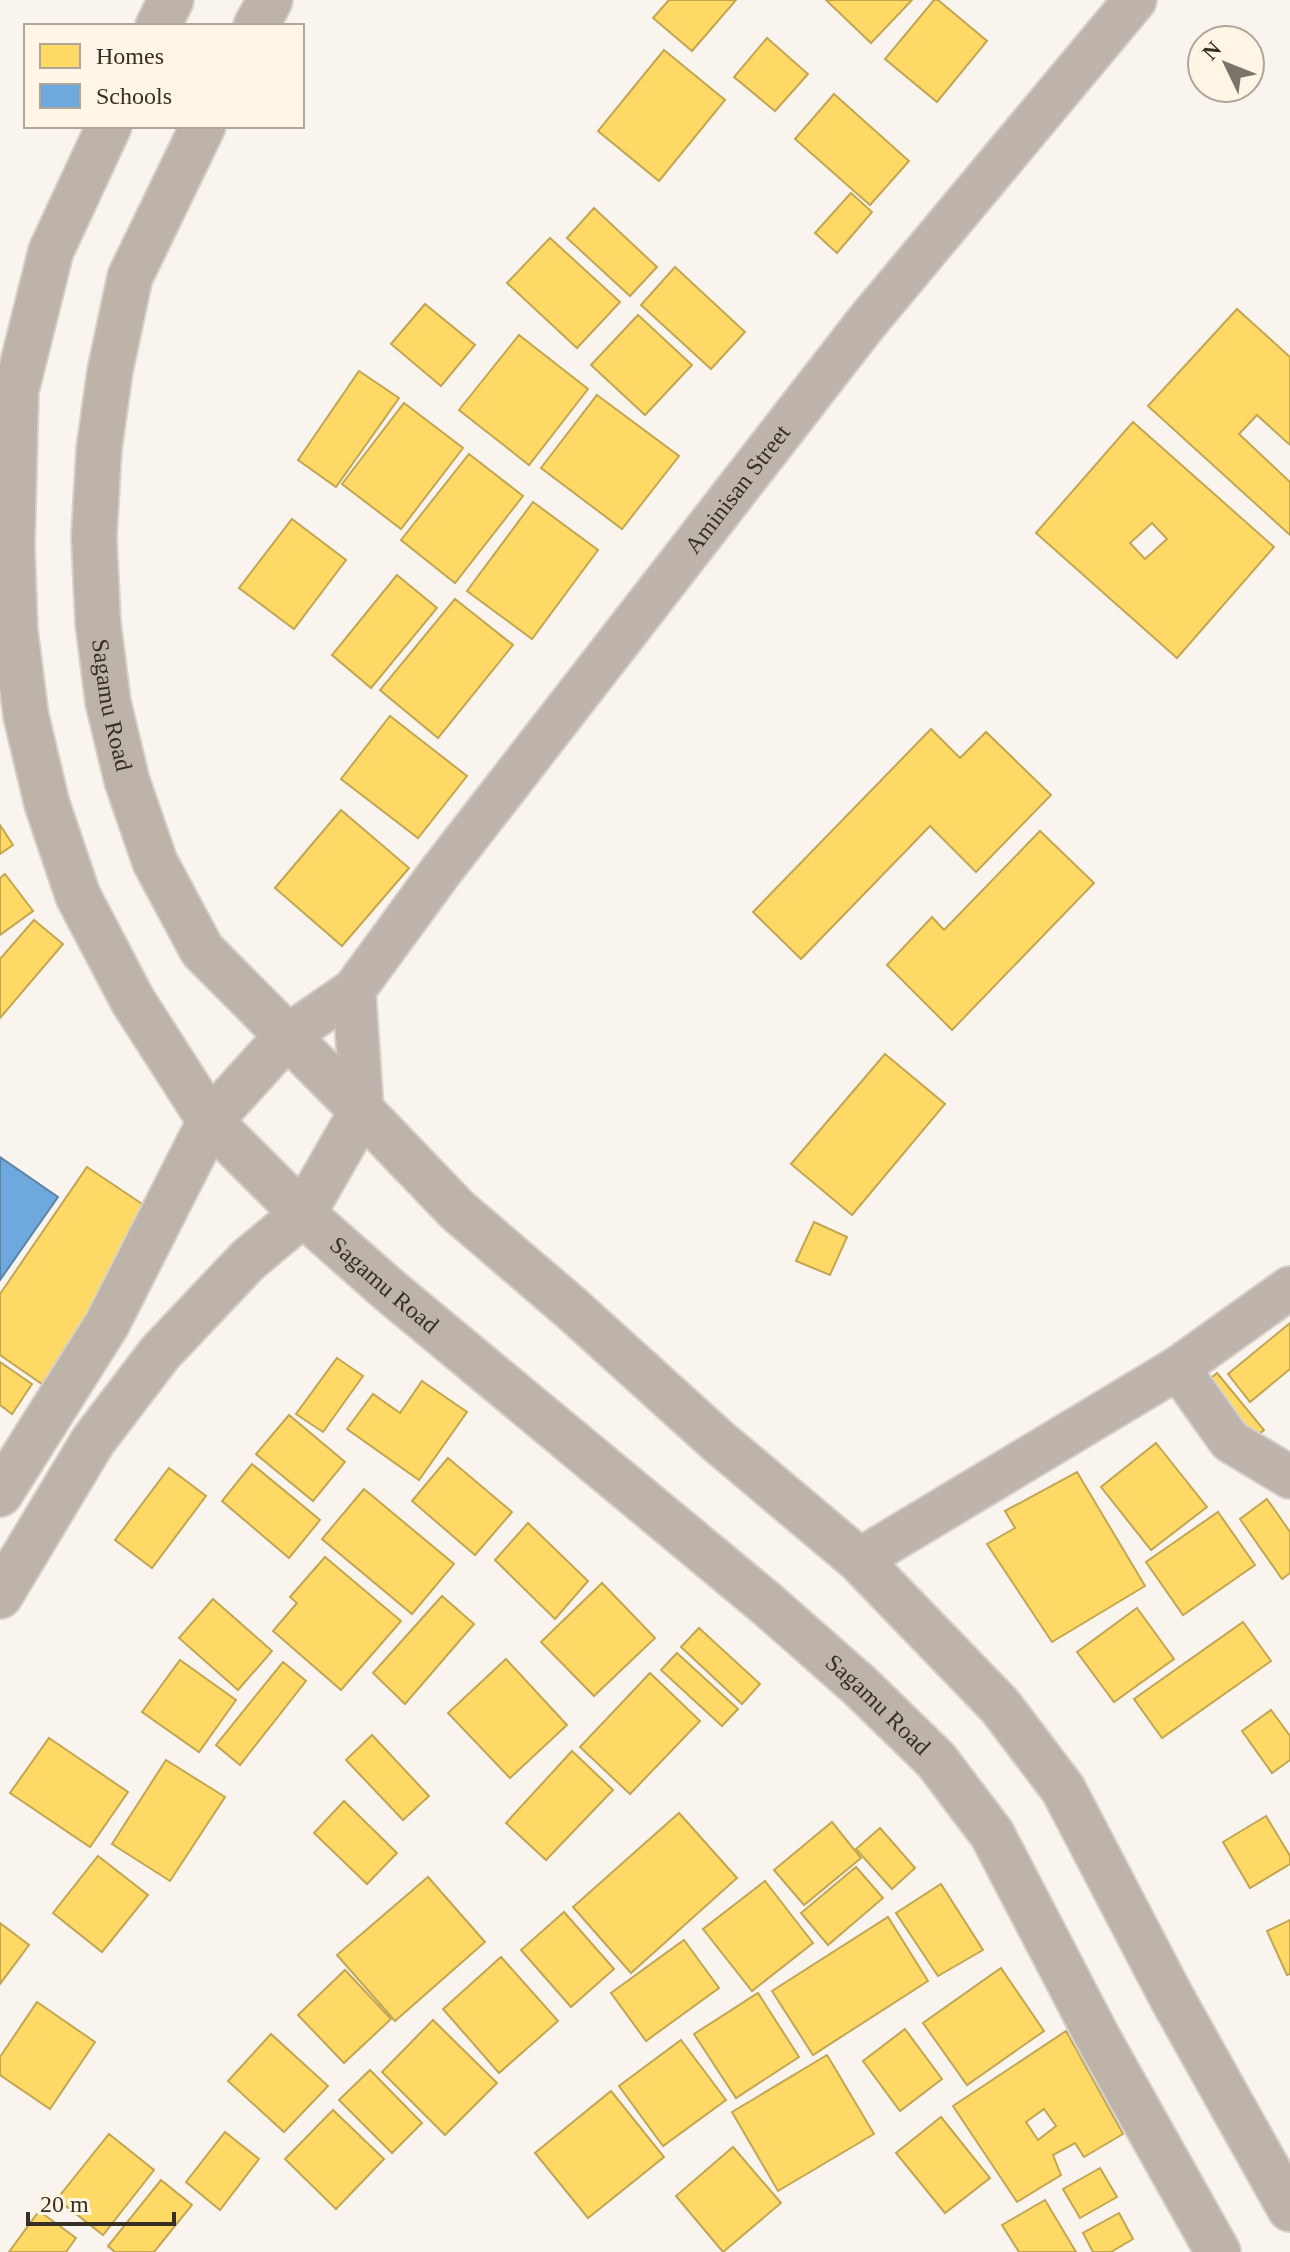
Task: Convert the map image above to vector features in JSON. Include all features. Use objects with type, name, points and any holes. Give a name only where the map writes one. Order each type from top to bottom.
[{"type":"highway","points":[[159,24],[171,0]]},
{"type":"highway","points":[[257,24],[270,0]]},
{"type":"highway","name":"Sagamu Road","points":[[108,128],[51,251],[16,391],[6,549],[26,716],[47,804],[78,896],[133,1001],[210,1121],[303,1214],[389,1290],[767,1604],[860,1686],[936,1760],[992,1834],[1098,2038],[1218,2252]]},
{"type":"highway","name":"Sagamu Road","points":[[202,128],[130,277],[113,355],[99,449],[94,522],[98,623],[108,702],[127,781],[155,862],[202,950],[457,1210],[719,1442],[859,1560],[1000,1706],[1063,1789],[1172,1998],[1290,2209]]},
{"type":"main road","points":[[0,1494],[107,1324],[210,1121],[287,1036]]},
{"type":"main road","points":[[0,1596],[93,1441],[160,1353],[248,1260],[303,1214],[362,1111]]},
{"type":"street","name":"Aminisan Street","points":[[287,1036],[354,990],[450,858],[866,323],[1135,0]]},
{"type":"street","points":[[354,990],[362,1111]]},
{"type":"street","points":[[859,1560],[1178,1368],[1290,1288]]},
{"type":"street","points":[[1178,1368],[1230,1441],[1290,1477]]},
{"type":"building: Homes","points":[[669,0],[736,0],[692,51],[653,18]]},
{"type":"building: Homes","points":[[826,0],[912,0],[871,43]]},
{"type":"building: Homes","points":[[934,0],[938,0],[987,41],[937,102],[885,59]]},
{"type":"building: Homes","points":[[767,38],[808,74],[775,111],[734,77]]},
{"type":"building: Homes","points":[[664,50],[725,100],[659,181],[598,131]]},
{"type":"building: Homes","points":[[834,94],[909,161],[870,205],[795,139]]},
{"type":"building: Homes","points":[[851,193],[872,212],[837,253],[815,233]]},
{"type":"building: Homes","points":[[594,208],[657,267],[630,296],[567,238]]},
{"type":"building: Homes","points":[[550,238],[620,302],[577,348],[507,283]]},
{"type":"building: Homes","points":[[675,267],[745,332],[711,369],[641,305]]},
{"type":"building: Homes","points":[[425,304],[475,345],[441,386],[391,344]]},
{"type":"building: Homes","points":[[1237,309],[1290,357],[1290,445],[1257,415],[1239,434],[1290,482],[1290,535],[1148,406]]},
{"type":"building: Homes","points":[[638,315],[692,365],[645,415],[591,365]]},
{"type":"building: Homes","points":[[519,335],[588,389],[529,465],[459,410]]},
{"type":"building: Homes","points":[[359,371],[399,398],[336,487],[298,460]]},
{"type":"building: Homes","points":[[597,395],[679,456],[622,529],[541,468]]},
{"type":"building: Homes","points":[[404,403],[463,448],[401,529],[342,484]]},
{"type":"building: Homes","points":[[1133,422],[1274,547],[1177,658],[1036,533]],"holes":[[[1152,523],[1167,539],[1145,559],[1130,543]]]},
{"type":"building: Homes","points":[[469,454],[523,496],[455,583],[401,540]]},
{"type":"building: Homes","points":[[533,502],[598,550],[532,639],[467,591]]},
{"type":"building: Homes","points":[[292,519],[346,560],[294,629],[239,588]]},
{"type":"building: Homes","points":[[397,575],[437,608],[371,688],[332,655]]},
{"type":"building: Homes","points":[[455,599],[513,645],[438,738],[380,690]]},
{"type":"building: Homes","points":[[390,716],[467,776],[418,838],[341,779]]},
{"type":"building: Homes","points":[[931,729],[960,758],[986,732],[1051,795],[976,872],[930,826],[801,959],[753,912]]},
{"type":"building: Homes","points":[[341,810],[409,868],[342,946],[275,888]]},
{"type":"building: Homes","points":[[0,825],[13,845],[0,854]]},
{"type":"building: Homes","points":[[1040,831],[1094,883],[952,1030],[887,965],[932,917],[944,930]]},
{"type":"building: Homes","points":[[5,874],[33,911],[0,935],[0,878]]},
{"type":"building: Homes","points":[[34,920],[63,944],[0,1018],[0,959]]},
{"type":"building: Homes","points":[[885,1054],[945,1104],[852,1215],[791,1164]]},
{"type":"building: Homes","points":[[87,1167],[157,1214],[42,1384],[0,1355],[0,1294]]},
{"type":"building: Homes","points":[[814,1222],[847,1237],[830,1275],[796,1261]]},
{"type":"building: Homes","points":[[1290,1323],[1290,1369],[1250,1402],[1228,1374]]},
{"type":"building: Homes","points":[[337,1358],[363,1376],[323,1432],[296,1414]]},
{"type":"building: Homes","points":[[0,1362],[32,1384],[12,1414],[0,1405]]},
{"type":"building: Homes","points":[[1217,1373],[1264,1430],[1243,1446],[1197,1390]]},
{"type":"building: Homes","points":[[422,1381],[467,1412],[419,1480],[347,1429],[373,1394],[400,1413]]},
{"type":"building: Homes","points":[[289,1415],[345,1462],[313,1501],[256,1454]]},
{"type":"building: Homes","points":[[1156,1443],[1207,1507],[1151,1550],[1101,1487]]},
{"type":"building: Homes","points":[[448,1458],[512,1512],[475,1555],[412,1501]]},
{"type":"building: Homes","points":[[252,1464],[320,1520],[289,1558],[222,1501]]},
{"type":"building: Homes","points":[[169,1468],[206,1496],[152,1568],[115,1540]]},
{"type":"building: Homes","points":[[1077,1472],[1145,1586],[1052,1642],[987,1544],[1015,1528],[1005,1511]]},
{"type":"building: Homes","points":[[364,1489],[454,1564],[412,1614],[322,1539]]},
{"type":"building: Homes","points":[[1267,1499],[1290,1532],[1290,1573],[1282,1579],[1240,1519]]},
{"type":"building: Homes","points":[[1218,1512],[1255,1565],[1183,1615],[1146,1562]]},
{"type":"building: Homes","points":[[528,1523],[588,1581],[555,1619],[495,1560]]},
{"type":"building: Homes","points":[[325,1557],[401,1621],[341,1690],[273,1631],[297,1603],[290,1597]]},
{"type":"building: Homes","points":[[602,1583],[655,1638],[594,1696],[541,1642]]},
{"type":"building: Homes","points":[[442,1596],[474,1624],[405,1704],[373,1673]]},
{"type":"building: Homes","points":[[213,1599],[272,1651],[238,1690],[179,1638]]},
{"type":"building: Homes","points":[[1137,1608],[1174,1659],[1114,1702],[1077,1652]]},
{"type":"building: Homes","points":[[1243,1622],[1271,1661],[1162,1738],[1134,1699]]},
{"type":"building: Homes","points":[[699,1628],[760,1684],[742,1704],[681,1647]]},
{"type":"building: Homes","points":[[677,1653],[738,1709],[722,1726],[661,1670]]},
{"type":"building: Homes","points":[[506,1659],[567,1725],[510,1778],[448,1713]]},
{"type":"building: Homes","points":[[180,1660],[236,1700],[199,1752],[142,1712]]},
{"type":"building: Homes","points":[[283,1662],[306,1681],[240,1765],[216,1745]]},
{"type":"building: Homes","points":[[650,1673],[700,1721],[630,1794],[580,1747]]},
{"type":"building: Homes","points":[[1271,1710],[1290,1736],[1290,1760],[1272,1773],[1242,1731]]},
{"type":"building: Homes","points":[[372,1735],[429,1796],[403,1820],[346,1760]]},
{"type":"building: Homes","points":[[49,1738],[128,1792],[90,1847],[10,1793]]},
{"type":"building: Homes","points":[[572,1751],[613,1790],[546,1860],[506,1823]]},
{"type":"building: Homes","points":[[166,1760],[225,1797],[170,1881],[112,1844]]},
{"type":"building: Homes","points":[[344,1801],[397,1853],[367,1884],[314,1833]]},
{"type":"building: Homes","points":[[679,1813],[737,1878],[631,1973],[573,1907]]},
{"type":"building: Homes","points":[[1266,1816],[1290,1856],[1290,1864],[1250,1888],[1223,1842]]},
{"type":"building: Homes","points":[[832,1822],[861,1858],[804,1905],[774,1870]]},
{"type":"building: Homes","points":[[880,1828],[915,1868],[892,1889],[856,1849]]},
{"type":"building: Homes","points":[[98,1856],[148,1895],[102,1952],[53,1913]]},
{"type":"building: Homes","points":[[856,1867],[883,1898],[828,1945],[801,1913]]},
{"type":"building: Homes","points":[[428,1877],[485,1942],[395,2021],[337,1955]]},
{"type":"building: Homes","points":[[765,1881],[813,1943],[752,1991],[703,1929]]},
{"type":"building: Homes","points":[[941,1884],[983,1950],[938,1976],[896,1913]]},
{"type":"building: Homes","points":[[564,1912],[614,1969],[571,2007],[521,1950]]},
{"type":"building: Homes","points":[[888,1917],[928,1981],[813,2055],[772,1991]]},
{"type":"building: Homes","points":[[1290,1920],[1290,1974],[1287,1975],[1267,1931]]},
{"type":"building: Homes","points":[[0,1923],[29,1945],[0,1984]]},
{"type":"building: Homes","points":[[684,1940],[719,1988],[646,2041],[611,1993]]},
{"type":"building: Homes","points":[[501,1957],[558,2021],[499,2073],[443,2009]]},
{"type":"building: Homes","points":[[1001,1968],[1044,2031],[967,2085],[923,2023]]},
{"type":"building: Homes","points":[[345,1970],[391,2019],[344,2063],[298,2015]]},
{"type":"building: Homes","points":[[758,1993],[799,2057],[736,2098],[694,2034]]},
{"type":"building: Homes","points":[[37,2002],[95,2042],[50,2109],[0,2075],[0,2057]]},
{"type":"building: Homes","points":[[433,2020],[497,2083],[445,2135],[382,2072]]},
{"type":"building: Homes","points":[[905,2029],[942,2079],[900,2111],[863,2061]]},
{"type":"building: Homes","points":[[1066,2031],[1123,2134],[1084,2157],[1075,2143],[1053,2155],[1061,2175],[1017,2202],[953,2106]],"holes":[[[1044,2109],[1056,2126],[1038,2140],[1026,2122]]]},
{"type":"building: Homes","points":[[271,2034],[328,2086],[284,2132],[228,2081]]},
{"type":"building: Homes","points":[[681,2040],[726,2100],[663,2146],[619,2086]]},
{"type":"building: Homes","points":[[827,2055],[874,2134],[778,2191],[732,2112]]},
{"type":"building: Homes","points":[[370,2070],[422,2123],[392,2153],[339,2100]]},
{"type":"building: Homes","points":[[611,2091],[664,2157],[588,2218],[535,2153]]},
{"type":"building: Homes","points":[[333,2110],[384,2159],[336,2209],[285,2159]]},
{"type":"building: Homes","points":[[941,2117],[990,2178],[945,2213],[896,2153]]},
{"type":"building: Homes","points":[[225,2132],[259,2159],[220,2210],[186,2182]]},
{"type":"building: Homes","points":[[109,2134],[154,2170],[103,2235],[57,2199]]},
{"type":"building: Homes","points":[[733,2147],[781,2203],[723,2252],[676,2196]]},
{"type":"building: Homes","points":[[1100,2168],[1117,2197],[1080,2218],[1063,2189]]},
{"type":"building: Homes","points":[[161,2180],[192,2205],[154,2252],[115,2252],[108,2246]]},
{"type":"building: Homes","points":[[1045,2200],[1076,2252],[1019,2252],[1002,2225]]},
{"type":"building: Homes","points":[[39,2211],[76,2238],[66,2252],[9,2252]]},
{"type":"building: Homes","points":[[1119,2213],[1133,2239],[1111,2252],[1093,2252],[1083,2233]]},
{"type":"building: Schools","points":[[0,1157],[58,1197],[0,1280]]}]
